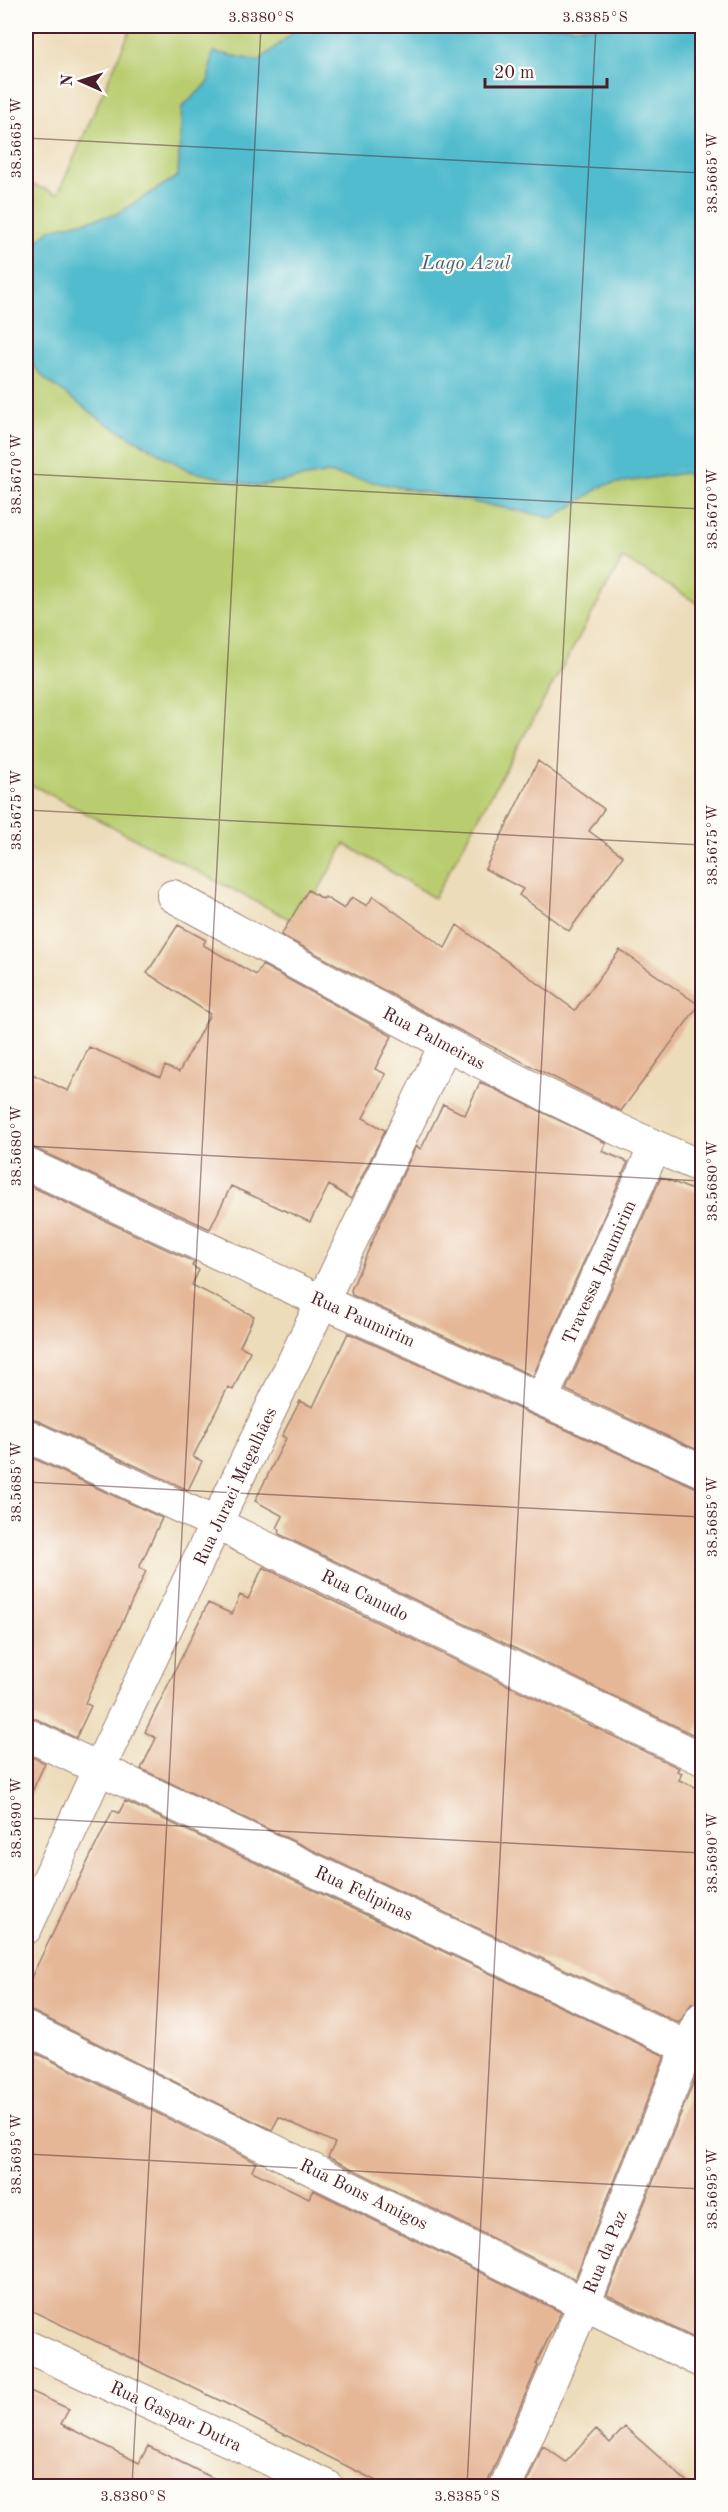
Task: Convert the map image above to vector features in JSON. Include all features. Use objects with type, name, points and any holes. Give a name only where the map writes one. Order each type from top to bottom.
[{"type":"street","name":"Rua Palmeiras","points":[[173,896],[445,1045],[702,1167]]},
{"type":"street","name":"Rua Juraci Magalhães","points":[[26,1928],[99,1768],[218,1524],[321,1301],[445,1045]]},
{"type":"street","name":"Travessa Ipaumirim","points":[[543,1399],[655,1146]]},
{"type":"street","name":"Rua Paumirim","points":[[26,1164],[321,1301],[702,1471]]},
{"type":"street","name":"Rua Canudo","points":[[26,1435],[218,1524],[702,1759]]},
{"type":"street","name":"Rua Felipinas","points":[[26,1734],[695,2050]]},
{"type":"street","name":"Rua da Paz","points":[[506,2487],[695,2050],[702,2018]]},
{"type":"street","name":"Rua Bons Amigos","points":[[26,2028],[585,2302],[702,2362]]},
{"type":"street","name":"Rua Gaspar Dutra","points":[[26,2346],[327,2487]]},
{"type":"green space","points":[[132,26],[301,26],[259,61],[213,52],[208,83],[182,107],[178,176],[117,214],[51,229],[26,250],[26,182],[58,194]]},
{"type":"green space","points":[[26,357],[45,379],[103,421],[190,471],[257,486],[328,473],[554,518],[604,485],[684,473],[702,478],[702,606],[623,558],[434,898],[345,844],[299,924],[26,782]]},
{"type":"water","name":"Lago Azul","points":[[301,26],[702,26],[702,478],[684,473],[604,485],[554,518],[328,473],[257,486],[190,471],[103,421],[45,379],[26,357],[26,250],[51,229],[117,214],[178,176],[182,107],[208,83],[213,52],[259,61]]},
{"type":"building","points":[[538,761],[604,809],[589,831],[623,856],[569,931],[519,895],[523,889],[485,869]]},
{"type":"building","points":[[308,890],[344,909],[352,897],[367,906],[373,896],[445,948],[457,925],[575,1010],[620,950],[699,1005],[621,1111],[443,1022],[281,935]]},
{"type":"building","points":[[178,925],[206,940],[203,945],[256,975],[262,965],[392,1036],[375,1069],[386,1074],[363,1118],[385,1130],[351,1199],[329,1185],[310,1222],[231,1186],[210,1229],[26,1146],[26,1071],[68,1091],[89,1047],[160,1077],[165,1066],[179,1072],[210,1014],[147,973]]},
{"type":"building","points":[[480,1082],[606,1143],[602,1151],[628,1162],[533,1376],[352,1295],[351,1290],[416,1146],[421,1149],[443,1104],[465,1115]]},
{"type":"building","points":[[661,1177],[702,1194],[702,1452],[566,1390]]},
{"type":"building","points":[[26,1184],[194,1262],[192,1266],[199,1270],[192,1285],[254,1316],[240,1346],[250,1351],[233,1390],[228,1387],[193,1457],[202,1461],[188,1490],[26,1417]]},
{"type":"building","points":[[348,1333],[702,1489],[702,1719],[694,1735],[279,1534],[280,1530],[277,1528],[283,1516],[255,1501],[286,1438],[282,1436],[300,1401],[313,1407]]},
{"type":"building","points":[[26,1455],[162,1518],[139,1568],[146,1571],[85,1703],[91,1706],[76,1738],[26,1716]]},
{"type":"building","points":[[263,1567],[679,1768],[677,1771],[682,1773],[679,1780],[702,1790],[702,2000],[691,2004],[679,2023],[141,1769],[156,1738],[145,1732],[208,1603],[232,1614],[240,1595],[248,1599]]},
{"type":"building","points":[[26,1754],[45,1763],[26,1805]]},
{"type":"building","points":[[125,1801],[665,2056],[575,2279],[328,2157],[335,2143],[279,2117],[272,2130],[26,2010],[26,1988],[113,1810],[119,1813]]},
{"type":"building","points":[[26,2048],[256,2162],[252,2171],[309,2198],[313,2190],[561,2312],[536,2364],[538,2365],[489,2479],[488,2487],[388,2487],[248,2414],[26,2308]]},
{"type":"building","points":[[698,2071],[702,2072],[702,2342],[607,2295]]},
{"type":"building","points":[[26,2389],[69,2409],[61,2424],[139,2463],[148,2446],[231,2487],[26,2487]]},
{"type":"building","points":[[625,2427],[693,2487],[525,2487],[543,2446],[566,2462],[596,2429],[610,2443]]}]
